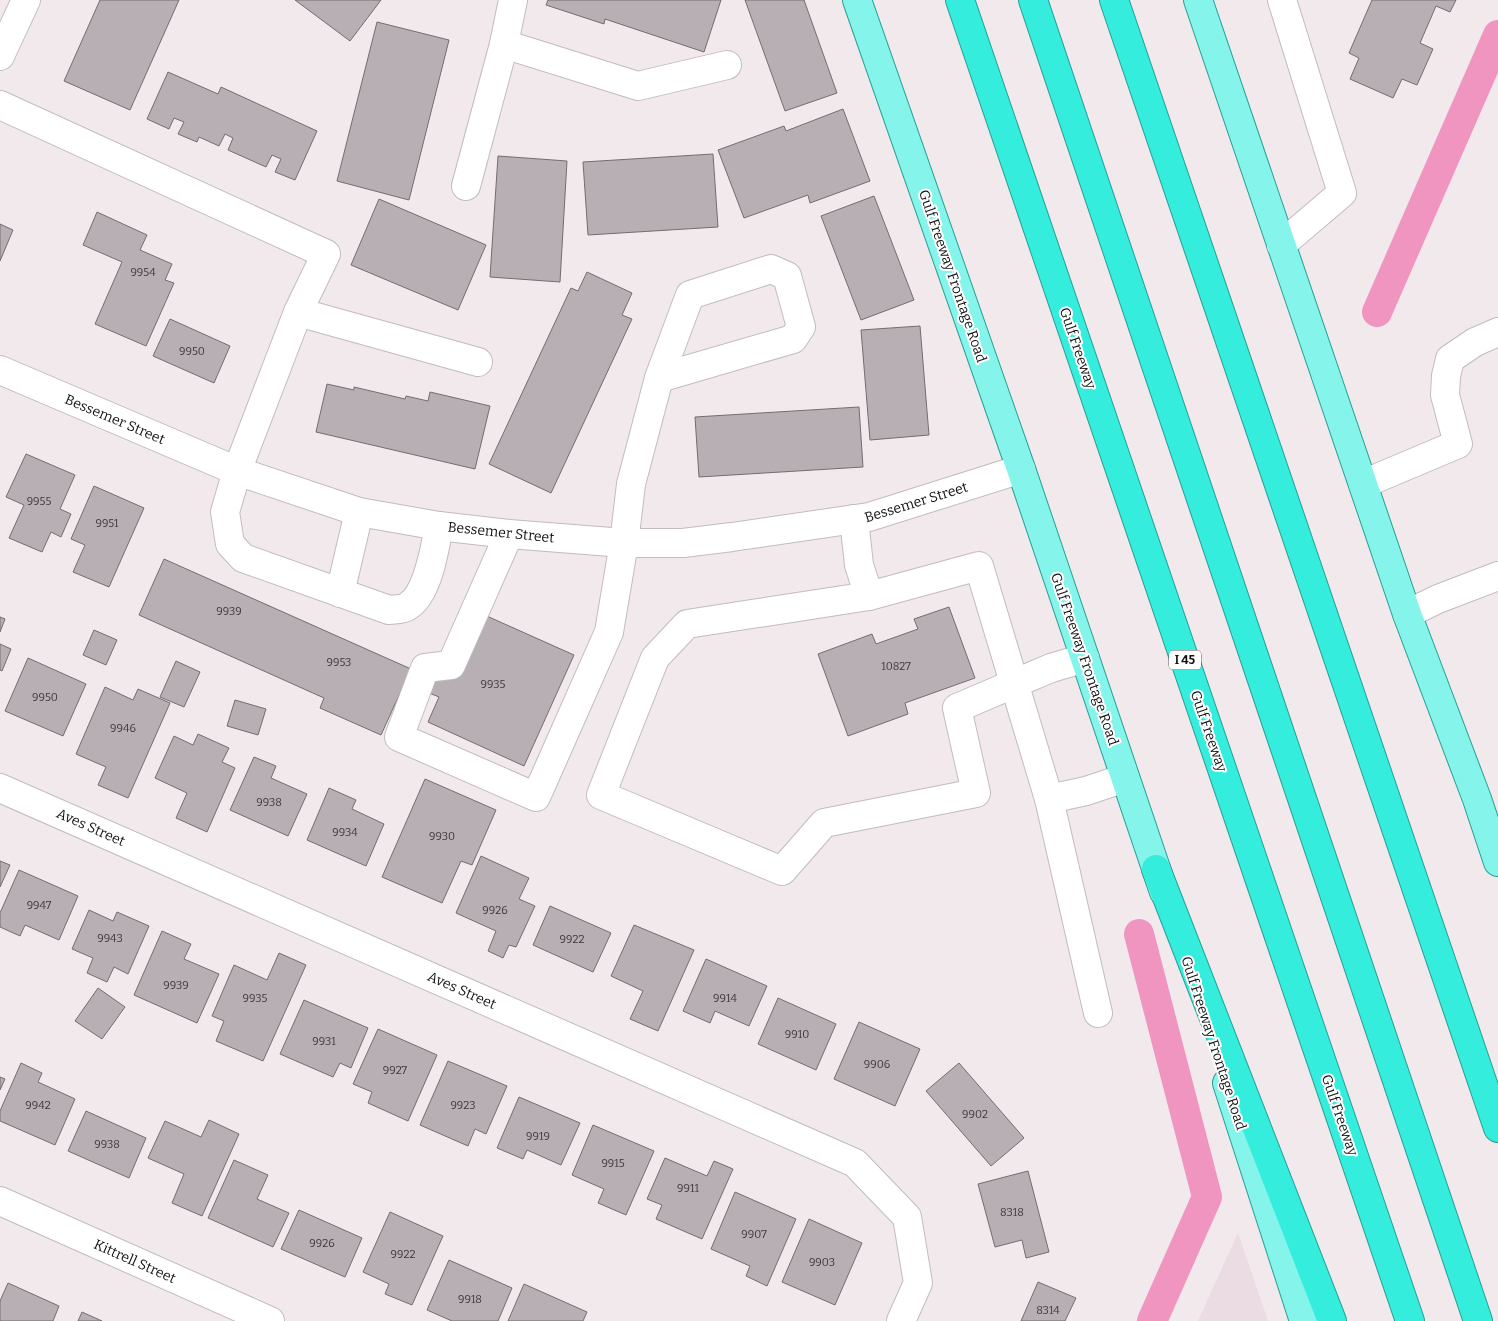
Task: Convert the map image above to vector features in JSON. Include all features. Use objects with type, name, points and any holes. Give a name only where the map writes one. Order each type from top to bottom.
[{"type":"highway","name":"Gulf Freeway","points":[[960,0],[1410,1321]]},
{"type":"highway","points":[[1033,0],[1478,1321]]},
{"type":"highway","points":[[1114,0],[1498,1128]]},
{"type":"highway","points":[[1156,869],[1332,1321]]},
{"type":"main road","name":"Gulf Freeway Frontage Road","points":[[857,0],[1126,778],[1304,1321]]},
{"type":"main road","points":[[1198,0],[1407,614],[1477,799],[1498,862]]},
{"type":"street","points":[[0,56],[26,0]]},
{"type":"street","points":[[466,186],[504,44],[513,0]]},
{"type":"street","points":[[1281,246],[1342,193],[1282,0]]},
{"type":"street","points":[[504,44],[638,86],[727,65]]},
{"type":"street","points":[[0,105],[326,254],[298,312],[237,471],[225,512],[230,544],[243,558],[389,610],[406,608],[417,600],[432,564],[439,526]]},
{"type":"street","points":[[509,534],[451,665],[425,668],[399,737],[536,797],[608,632],[624,543],[631,484],[659,378],[690,295],[771,269],[787,276],[801,327],[793,339],[659,378]]},
{"type":"street","points":[[298,312],[478,362]]},
{"type":"street","points":[[1363,484],[1458,444],[1445,395],[1446,376],[1450,359],[1475,342],[1498,332]]},
{"type":"street","name":"Bessemer Street","points":[[0,370],[237,471],[358,512],[439,526],[509,534],[624,543],[683,543],[869,517],[1021,470]]},
{"type":"street","points":[[340,593],[358,512]]},
{"type":"street","points":[[854,520],[859,565],[869,596]]},
{"type":"street","points":[[1085,658],[1051,668],[1014,684],[957,708],[976,793],[824,823],[782,871],[601,795],[655,658],[687,624],[869,596],[979,566],[1014,684],[1049,798],[1098,1012]]},
{"type":"street","points":[[1407,614],[1438,599],[1498,576]]},
{"type":"street","points":[[1049,798],[1086,791],[1126,778]]},
{"type":"street","name":"Aves Street","points":[[0,788],[855,1163],[907,1217],[918,1283],[901,1321]]},
{"type":"street","name":"Kittrell Street","points":[[0,1201],[270,1321]]},
{"type":"shaded area","points":[[1238,1233],[1268,1321],[1198,1321]]},
{"type":"building","points":[[100,0],[179,0],[130,110],[64,81]]},
{"type":"building","points":[[295,0],[381,0],[350,41]]},
{"type":"building","points":[[548,0],[721,0],[704,52],[605,19],[604,24],[546,5]]},
{"type":"building","points":[[745,0],[804,0],[837,93],[785,111]]},
{"type":"building","points":[[1372,0],[1456,0],[1450,12],[1436,6],[1420,43],[1433,49],[1417,85],[1402,79],[1393,98],[1350,79],[1359,58],[1349,53]]},
{"type":"building","points":[[377,22],[449,40],[409,200],[337,181]]},
{"type":"building","points":[[168,72],[218,94],[221,87],[317,131],[295,180],[275,172],[281,159],[272,155],[266,167],[228,150],[233,138],[225,134],[219,146],[199,137],[197,142],[178,134],[184,122],[174,118],[169,129],[147,119]]},
{"type":"building","points":[[843,109],[870,181],[810,203],[808,195],[744,218],[718,150],[784,126],[786,131]]},
{"type":"building","points":[[713,154],[718,227],[588,235],[583,162]]},
{"type":"building","points":[[498,156],[567,161],[560,282],[490,277]]},
{"type":"building","points":[[874,196],[914,300],[861,320],[821,216]]},
{"type":"building","points":[[379,199],[486,245],[458,310],[351,265]]},
{"type":"building","points":[[97,212],[147,235],[140,250],[172,264],[165,280],[174,283],[146,346],[95,324],[122,262],[83,245]]},
{"type":"building","points":[[0,224],[13,230],[0,261]]},
{"type":"building","points":[[587,272],[632,293],[622,315],[632,319],[551,493],[489,464],[571,288],[578,291]]},
{"type":"building","points":[[170,319],[230,346],[214,383],[153,356]]},
{"type":"building","points":[[920,326],[929,435],[870,440],[861,330]]},
{"type":"building","points":[[327,384],[354,390],[354,387],[405,399],[406,396],[428,401],[430,392],[490,406],[475,469],[316,432]]},
{"type":"building","points":[[859,407],[863,467],[699,477],[695,417]]},
{"type":"building","points":[[26,454],[75,475],[60,509],[71,514],[61,537],[51,532],[42,552],[9,538],[24,505],[6,497]]},
{"type":"building","points":[[94,486],[144,508],[109,587],[73,572],[85,545],[71,539]]},
{"type":"building","points":[[164,559],[411,669],[381,735],[320,708],[324,698],[139,615]]},
{"type":"building","points":[[949,607],[975,678],[905,703],[908,714],[848,736],[818,654],[872,634],[876,644],[918,629],[914,619]]},
{"type":"building","points":[[480,613],[574,655],[524,766],[428,722],[439,697],[422,690],[431,670]]},
{"type":"building","points":[[0,617],[5,619],[0,632]]},
{"type":"building","points":[[94,630],[117,640],[106,665],[83,655]]},
{"type":"building","points":[[0,644],[11,649],[2,671],[0,670]]},
{"type":"building","points":[[28,658],[86,684],[63,736],[5,711]]},
{"type":"building","points":[[176,661],[200,672],[184,707],[160,697]]},
{"type":"building","points":[[105,687],[133,700],[138,689],[170,703],[128,798],[98,785],[106,767],[76,754]]},
{"type":"building","points":[[235,700],[266,709],[258,735],[227,726]]},
{"type":"building","points":[[198,734],[229,748],[222,762],[235,768],[207,832],[176,818],[187,793],[155,778],[174,736],[193,745]]},
{"type":"building","points":[[254,757],[276,766],[271,778],[307,794],[288,836],[230,810]]},
{"type":"building","points":[[425,779],[496,810],[472,865],[461,861],[442,903],[382,877]]},
{"type":"building","points":[[329,788],[356,800],[352,809],[384,824],[366,866],[307,840]]},
{"type":"building","points":[[481,856],[529,878],[519,899],[535,906],[516,947],[509,945],[503,958],[488,951],[496,931],[456,913]]},
{"type":"building","points":[[0,861],[10,865],[0,887]]},
{"type":"building","points":[[19,870],[78,896],[59,940],[25,925],[20,936],[0,927],[0,913]]},
{"type":"building","points":[[550,906],[611,933],[593,972],[533,945]]},
{"type":"building","points":[[89,910],[113,921],[117,912],[149,926],[128,974],[114,967],[107,982],[87,973],[93,958],[72,949]]},
{"type":"building","points":[[634,925],[694,950],[658,1031],[630,1019],[643,991],[611,976]]},
{"type":"building","points":[[162,931],[191,944],[184,959],[219,974],[197,1023],[134,995]]},
{"type":"building","points":[[279,953],[306,965],[263,1061],[216,1041],[224,1021],[212,1016],[234,965],[267,980]]},
{"type":"building","points":[[706,959],[767,986],[749,1026],[715,1011],[710,1023],[683,1011]]},
{"type":"building","points":[[98,988],[125,1007],[102,1039],[75,1021]]},
{"type":"building","points":[[778,998],[836,1024],[816,1070],[758,1044]]},
{"type":"building","points":[[304,1000],[368,1028],[351,1068],[340,1063],[333,1077],[280,1054]]},
{"type":"building","points":[[859,1022],[920,1049],[895,1106],[834,1079]]},
{"type":"building","points":[[378,1029],[437,1055],[408,1121],[368,1103],[372,1092],[353,1084]]},
{"type":"building","points":[[448,1061],[507,1086],[486,1134],[475,1129],[468,1146],[420,1125]]},
{"type":"building","points":[[21,1063],[42,1073],[38,1082],[75,1099],[55,1145],[0,1121],[0,1111]]},
{"type":"building","points":[[959,1063],[1024,1138],[991,1166],[926,1091]]},
{"type":"building","points":[[0,1077],[5,1079],[0,1090]]},
{"type":"building","points":[[519,1097],[580,1123],[561,1165],[527,1150],[523,1159],[497,1148]]},
{"type":"building","points":[[86,1111],[146,1138],[129,1178],[68,1151]]},
{"type":"building","points":[[209,1120],[239,1134],[202,1216],[172,1203],[184,1174],[148,1158],[165,1121],[201,1137]]},
{"type":"building","points":[[593,1125],[654,1151],[626,1215],[598,1203],[604,1189],[572,1175]]},
{"type":"building","points":[[665,1158],[707,1176],[714,1161],[733,1169],[702,1239],[656,1219],[662,1205],[647,1199]]},
{"type":"building","points":[[234,1160],[268,1175],[257,1199],[289,1213],[273,1247],[208,1218]]},
{"type":"building","points":[[1028,1171],[1049,1252],[1026,1258],[1022,1240],[995,1247],[978,1184]]},
{"type":"building","points":[[735,1192],[796,1219],[767,1286],[746,1276],[750,1266],[711,1249]]},
{"type":"building","points":[[299,1210],[362,1238],[345,1277],[281,1249]]},
{"type":"building","points":[[390,1212],[443,1236],[412,1305],[385,1294],[389,1284],[363,1272]]},
{"type":"building","points":[[809,1219],[862,1243],[835,1305],[782,1282]]},
{"type":"building","points":[[449,1260],[512,1288],[498,1321],[452,1321],[427,1310]]},
{"type":"building","points":[[1038,1282],[1076,1298],[1065,1321],[1021,1321]]},
{"type":"building","points":[[8,1283],[59,1306],[53,1321],[0,1321],[0,1301]]},
{"type":"building","points":[[524,1284],[587,1312],[583,1321],[508,1321]]},
{"type":"building","points":[[82,1312],[102,1321],[78,1321]]},
{"type":"waterway","points":[[1377,312],[1498,35]]},
{"type":"waterway","points":[[1139,934],[1207,1197],[1152,1321]]}]
